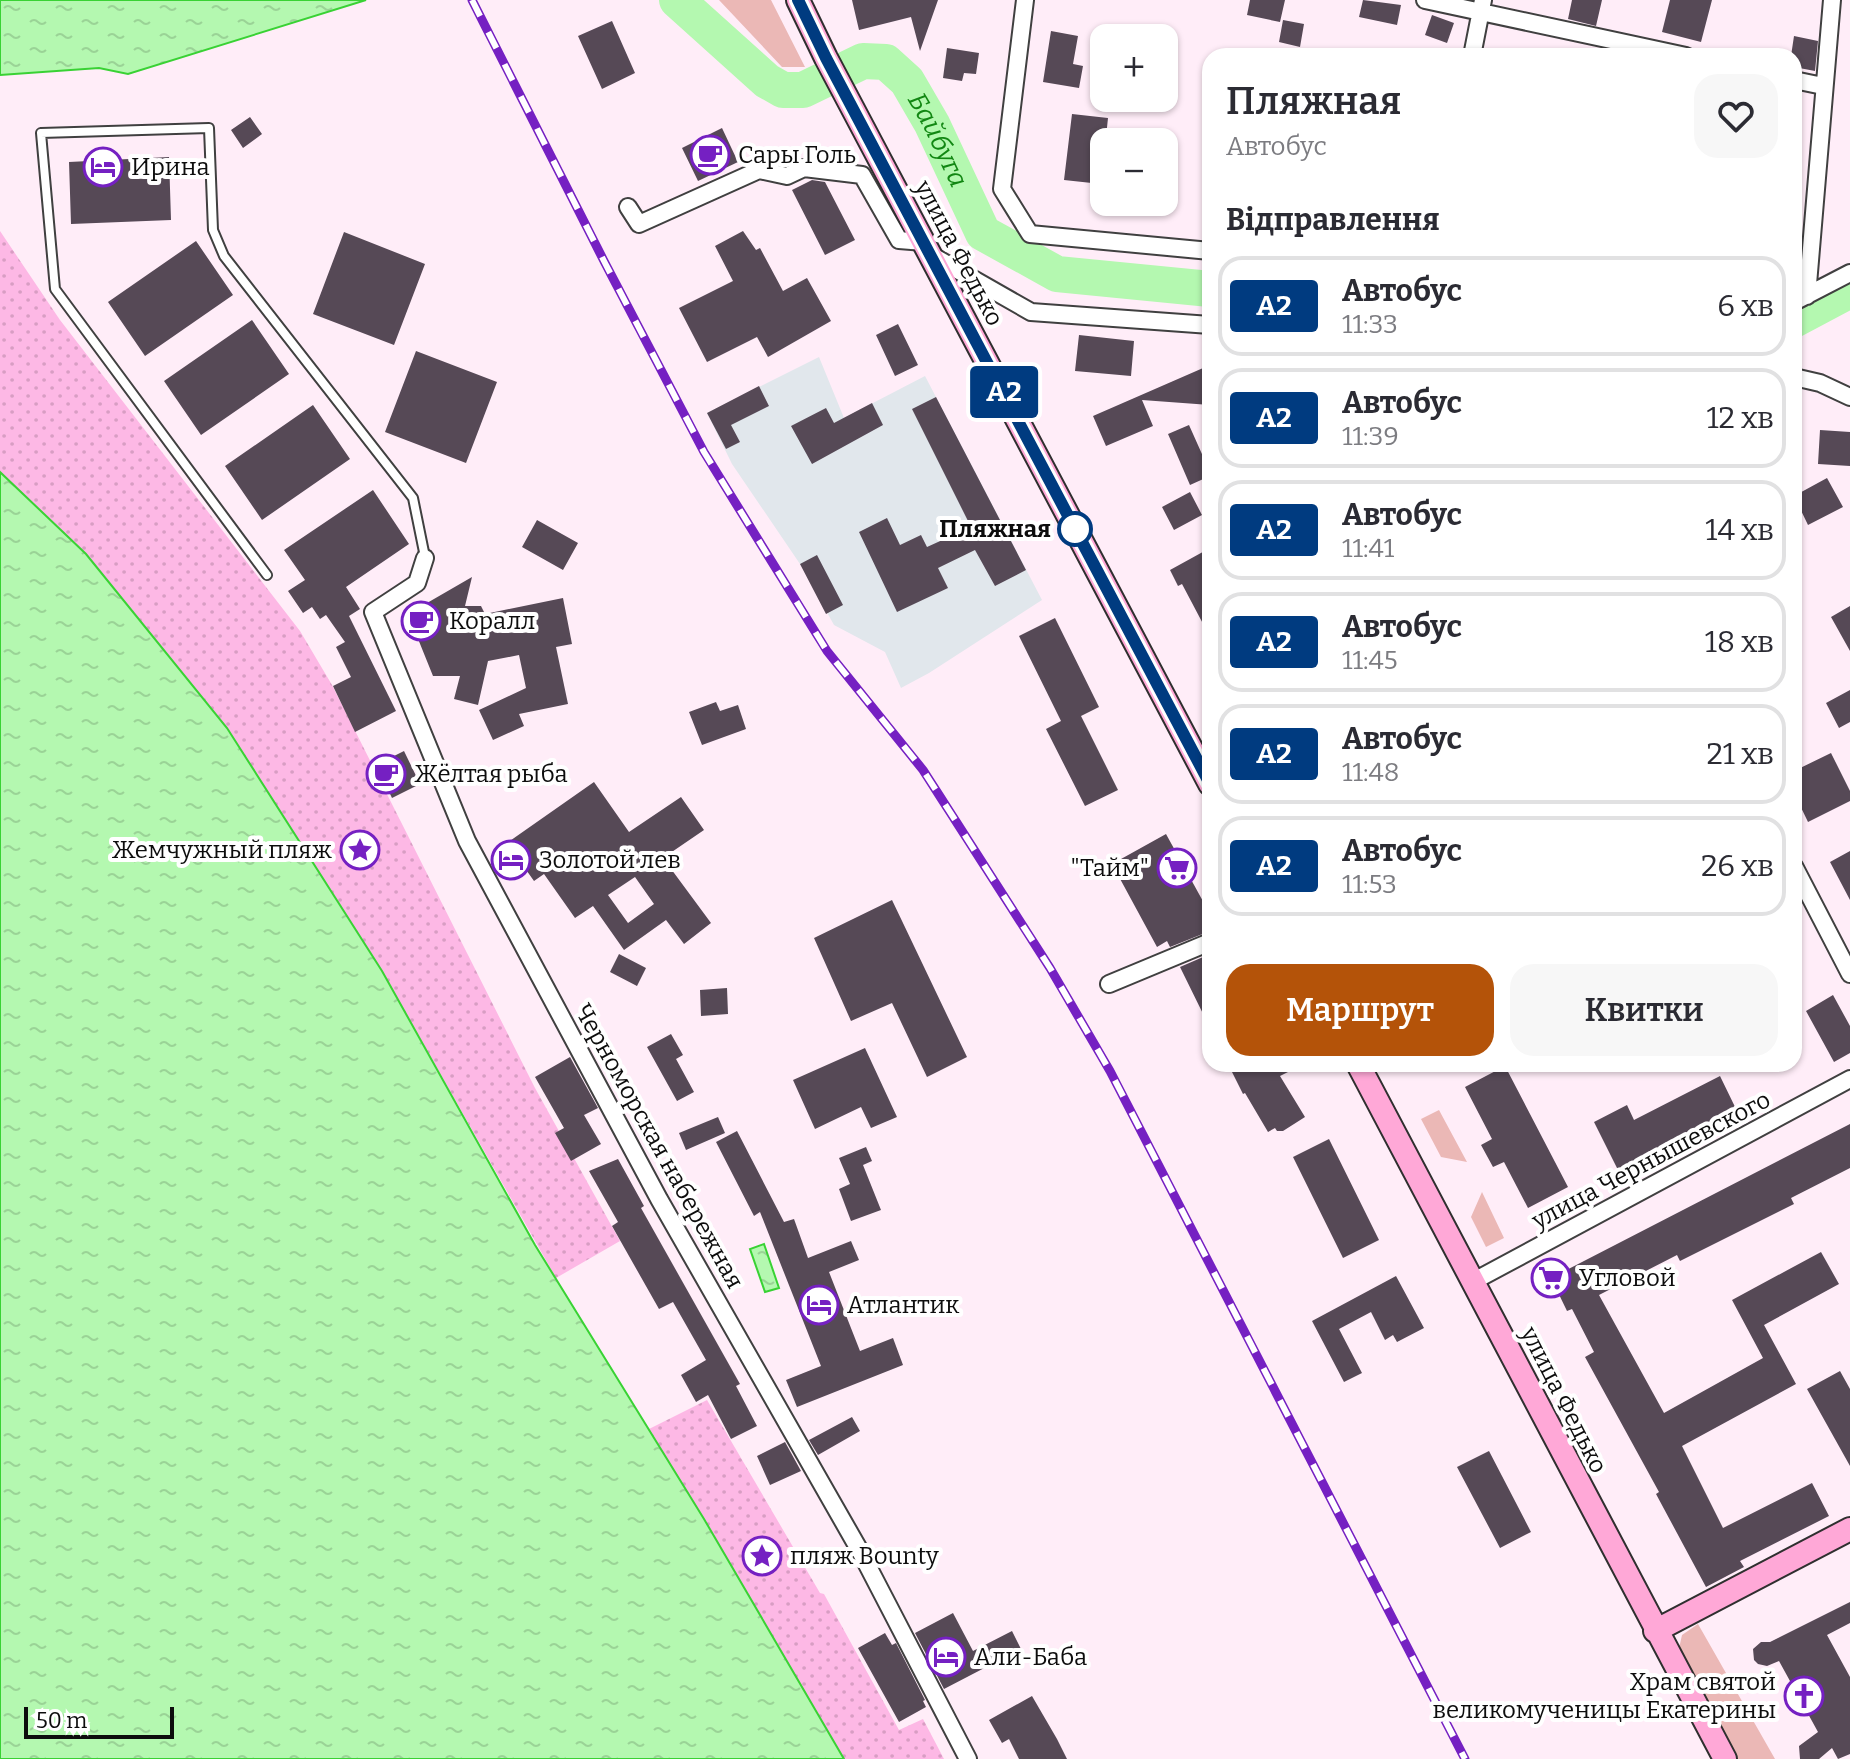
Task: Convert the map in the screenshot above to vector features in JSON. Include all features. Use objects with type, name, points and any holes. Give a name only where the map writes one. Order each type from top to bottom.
[{"type":"main road","name":"улица Федько","points":[[798,0],[1202,769]]},
{"type":"main road","name":"улица Федько","points":[[1362,1072],[1725,1759]]},
{"type":"main road","points":[[1655,1631],[1850,1529]]},
{"type":"street","points":[[1025,0],[1002,189],[1030,234],[1202,250]]},
{"type":"street","points":[[1425,0],[1482,6],[1653,48]]},
{"type":"street","points":[[1802,280],[1832,0]]},
{"type":"street","points":[[1474,48],[1482,6]]},
{"type":"street","points":[[1802,82],[1823,86]]},
{"type":"street","points":[[628,207],[639,224],[759,170],[787,176],[804,168],[862,175],[899,240],[928,248],[1031,312],[1202,324]]},
{"type":"street","points":[[1802,298],[1850,273]]},
{"type":"street","points":[[1802,379],[1820,383],[1850,397]]},
{"type":"street","name":"Черноморская набережная","points":[[425,558],[417,583],[373,612],[467,841],[659,1199],[860,1551],[968,1759]]},
{"type":"street","points":[[1802,881],[1850,974]]},
{"type":"street","points":[[1109,984],[1202,945]]},
{"type":"street","name":"улица Чернышевского","points":[[1474,1281],[1850,1079]]},
{"type":"lane","points":[[267,575],[55,289],[41,133],[209,128],[213,230],[224,256],[413,498],[425,558]]},
{"type":"shaded area","points":[[719,0],[771,0],[805,67],[782,67]]},
{"type":"shaded area","points":[[819,357],[844,418],[925,376],[1042,600],[901,688],[885,652],[834,625],[800,564],[732,464],[707,413]]},
{"type":"shaded area","points":[[1439,1110],[1467,1162],[1441,1157],[1421,1119]]},
{"type":"shaded area","points":[[1482,1192],[1504,1238],[1486,1247],[1471,1217]]},
{"type":"shaded area","points":[[1698,1624],[1775,1759],[1737,1759],[1678,1653],[1682,1635]]},
{"type":"sand","name":"Жемчужный пляж","points":[[0,231],[60,320],[300,631],[332,685],[535,1088],[620,1241],[556,1278],[382,971],[227,728],[86,554],[0,472]]},
{"type":"sand","name":"пляж Bounty","points":[[707,1400],[820,1593],[824,1594],[899,1730],[923,1719],[944,1759],[844,1759],[649,1429]]},
{"type":"water","points":[[0,0],[366,0],[128,74],[99,68],[0,75]]},
{"type":"water","points":[[0,472],[86,554],[227,728],[382,971],[535,1245],[704,1519],[844,1759],[0,1759]]},
{"type":"water","points":[[764,1244],[779,1288],[765,1292],[750,1249]]},
{"type":"building","points":[[852,0],[938,0],[920,51],[911,17],[859,30]]},
{"type":"building","points":[[1250,0],[1285,0],[1280,22],[1247,15]]},
{"type":"building","points":[[1363,0],[1401,5],[1397,25],[1359,17]]},
{"type":"building","points":[[1572,0],[1602,0],[1596,26],[1568,19]]},
{"type":"building","points":[[1670,0],[1712,0],[1701,42],[1662,32]]},
{"type":"building","points":[[1432,15],[1454,23],[1447,43],[1425,35]]},
{"type":"building","points":[[1283,20],[1304,24],[1300,47],[1279,42]]},
{"type":"building","points":[[612,21],[635,73],[602,89],[578,36]]},
{"type":"building","points":[[1051,31],[1078,36],[1073,64],[1083,66],[1079,88],[1043,82]]},
{"type":"building","points":[[1794,36],[1818,41],[1815,71],[1802,69],[1802,48],[1792,48]]},
{"type":"building","points":[[947,48],[979,53],[976,74],[964,73],[962,81],[943,78]]},
{"type":"building","points":[[1072,114],[1108,118],[1107,128],[1090,128],[1090,183],[1064,180]]},
{"type":"building","points":[[250,117],[262,134],[243,148],[231,130]]},
{"type":"building","name":"Сары Голь","points":[[722,128],[738,162],[698,181],[682,148]]},
{"type":"building","points":[[169,157],[171,220],[71,224],[69,162]]},
{"type":"building","points":[[812,180],[825,182],[855,240],[825,255],[792,190]]},
{"type":"building","points":[[743,231],[756,250],[760,248],[783,291],[807,278],[831,321],[768,357],[757,337],[707,362],[679,308],[733,281],[715,246]]},
{"type":"building","points":[[344,232],[425,264],[394,345],[313,314]]},
{"type":"building","points":[[196,241],[233,295],[145,356],[108,302]]},
{"type":"building","points":[[252,320],[289,374],[201,435],[164,381]]},
{"type":"building","points":[[898,324],[918,365],[895,376],[876,335]]},
{"type":"building","points":[[1079,335],[1134,341],[1131,376],[1075,371]]},
{"type":"building","points":[[416,351],[497,382],[466,463],[385,432]]},
{"type":"building","points":[[1202,368],[1202,404],[1142,400],[1153,426],[1106,446],[1093,416]]},
{"type":"building","points":[[759,386],[769,406],[731,425],[740,442],[726,449],[707,413]]},
{"type":"building","points":[[936,397],[1026,570],[995,586],[975,550],[938,568],[948,588],[897,612],[859,532],[887,518],[900,545],[921,535],[927,547],[971,527],[912,409]]},
{"type":"building","points":[[872,403],[883,425],[812,464],[791,426],[826,408],[834,423]]},
{"type":"building","points":[[313,405],[350,459],[262,520],[225,466]]},
{"type":"building","points":[[1189,425],[1202,454],[1202,480],[1190,485],[1168,434]]},
{"type":"building","points":[[1820,430],[1850,432],[1850,466],[1818,464]]},
{"type":"building","points":[[1827,478],[1843,507],[1808,525],[1802,513],[1802,492]]},
{"type":"building","points":[[373,490],[409,544],[346,587],[360,609],[349,616],[396,711],[355,732],[333,686],[351,677],[336,647],[345,642],[326,615],[320,619],[312,607],[303,613],[288,591],[305,580],[284,550]]},
{"type":"building","points":[[1190,492],[1202,515],[1174,530],[1162,507]]},
{"type":"building","points":[[537,520],[578,543],[563,570],[522,547]]},
{"type":"building","points":[[1202,552],[1202,622],[1182,584],[1178,586],[1170,570]]},
{"type":"building","points":[[817,555],[843,605],[826,614],[800,564]]},
{"type":"building","points":[[472,577],[465,606],[481,606],[485,614],[563,598],[572,644],[556,647],[568,704],[519,714],[524,726],[493,740],[479,710],[526,688],[519,655],[488,661],[478,705],[454,699],[460,676],[433,676],[408,614]]},
{"type":"building","points":[[1850,606],[1850,651],[1831,617]]},
{"type":"building","points":[[1055,618],[1099,707],[1081,716],[1118,790],[1085,806],[1046,729],[1061,721],[1019,636]]},
{"type":"building","points":[[1850,690],[1850,722],[1839,728],[1826,703]]},
{"type":"building","points":[[716,702],[720,711],[738,705],[746,729],[702,745],[689,712]]},
{"type":"building","points":[[404,751],[420,784],[392,798],[376,765]]},
{"type":"building","points":[[1831,753],[1850,791],[1850,801],[1808,822],[1802,810],[1802,767]]},
{"type":"building","points":[[594,782],[629,832],[681,797],[704,830],[663,858],[711,923],[684,944],[666,920],[624,950],[593,906],[575,918],[544,874],[534,881],[507,843]],"holes":[[[635,877],[654,904],[628,923],[608,895]]]},
{"type":"building","points":[[1166,834],[1202,899],[1202,934],[1170,947],[1167,941],[1157,947],[1112,864]]},
{"type":"building","points":[[1850,851],[1850,900],[1830,862]]},
{"type":"building","points":[[892,900],[967,1057],[927,1077],[892,1003],[851,1021],[814,938]]},
{"type":"building","points":[[619,954],[646,968],[637,986],[610,972]]},
{"type":"building","points":[[1202,957],[1202,1012],[1180,967]]},
{"type":"building","points":[[727,988],[728,1014],[701,1016],[700,990]]},
{"type":"building","points":[[1833,995],[1850,1026],[1850,1053],[1834,1062],[1806,1011]]},
{"type":"building","points":[[671,1034],[683,1055],[676,1059],[694,1092],[677,1101],[647,1047]]},
{"type":"building","points":[[865,1048],[897,1117],[871,1128],[861,1107],[815,1129],[793,1080]]},
{"type":"building","points":[[570,1057],[598,1108],[584,1115],[601,1144],[571,1161],[555,1133],[564,1128],[535,1077]]},
{"type":"building","points":[[1232,1072],[1288,1072],[1280,1076],[1305,1117],[1283,1131],[1275,1128],[1268,1132]]},
{"type":"building","points":[[1494,1072],[1508,1072],[1568,1187],[1528,1208],[1504,1162],[1493,1167],[1481,1145],[1492,1139],[1465,1087]]},
{"type":"building","points":[[1720,1076],[1737,1111],[1618,1170],[1594,1122],[1627,1105],[1634,1120]]},
{"type":"building","points":[[718,1117],[725,1133],[686,1150],[679,1133]]},
{"type":"building","points":[[1850,1124],[1850,1168],[1791,1198],[1794,1204],[1680,1261],[1677,1255],[1599,1295],[1664,1413],[1763,1358],[1732,1300],[1821,1252],[1839,1284],[1764,1325],[1796,1384],[1682,1446],[1723,1528],[1812,1483],[1829,1516],[1740,1561],[1744,1567],[1706,1587],[1656,1494],[1659,1492],[1585,1357],[1594,1352],[1572,1309],[1567,1311],[1551,1278]]},
{"type":"building","name":"Атлантик","points":[[737,1131],[784,1222],[794,1219],[808,1258],[851,1241],[859,1260],[829,1272],[860,1351],[893,1338],[903,1365],[797,1407],[786,1380],[821,1366],[760,1212],[754,1216],[716,1142]]},
{"type":"building","points":[[1329,1139],[1379,1240],[1343,1258],[1293,1157]]},
{"type":"building","points":[[866,1147],[872,1161],[863,1165],[881,1210],[851,1221],[839,1189],[850,1184],[839,1158]]},
{"type":"building","points":[[618,1159],[644,1206],[641,1208],[740,1384],[736,1386],[757,1426],[731,1439],[708,1395],[696,1402],[681,1375],[706,1360],[673,1302],[659,1309],[612,1226],[618,1222],[589,1171]]},
{"type":"building","points":[[1396,1276],[1424,1328],[1397,1342],[1393,1335],[1385,1340],[1371,1312],[1339,1329],[1362,1373],[1344,1382],[1312,1321]]},
{"type":"building","points":[[1840,1371],[1850,1389],[1850,1466],[1807,1389]]},
{"type":"building","points":[[852,1417],[860,1431],[818,1455],[809,1440]]},
{"type":"building","points":[[785,1442],[801,1471],[770,1485],[757,1456]]},
{"type":"building","points":[[1489,1451],[1531,1532],[1500,1548],[1457,1467]]},
{"type":"building","points":[[1850,1602],[1850,1623],[1827,1635],[1850,1677],[1850,1754],[1838,1759],[1832,1748],[1819,1759],[1800,1759],[1799,1746],[1818,1732],[1779,1661],[1767,1666],[1758,1664],[1754,1660],[1753,1649],[1761,1642],[1770,1642]]},
{"type":"building","points":[[953,1613],[973,1651],[1012,1631],[1021,1649],[944,1689],[915,1633]]},
{"type":"building","points":[[885,1633],[892,1645],[896,1643],[925,1700],[926,1707],[899,1722],[858,1648]]},
{"type":"building","points":[[1032,1696],[1067,1759],[1019,1759],[1009,1739],[1002,1743],[989,1720]]},
{"type":"waterway","name":"Байбуга","points":[[677,0],[767,81],[783,90],[803,90],[863,61],[886,62],[907,81],[932,124],[983,233],[1057,274],[1202,288]]},
{"type":"waterway","name":"Байбуга","points":[[1802,316],[1850,290]]},
{"type":"railway","points":[[472,0],[704,452],[827,651],[923,770],[1050,968],[1110,1071],[1465,1759]]},
{"type":"bus line","name":"A2","points":[[798,0],[1202,769]]},
{"type":"place","name":"Сары Голь","points":[[710,155]]},
{"type":"place","name":"Ирина","points":[[103,167]]},
{"type":"place","name":"Пляжная","points":[[1075,529]]},
{"type":"place","name":"Коралл","points":[[421,621]]},
{"type":"place","name":"Жёлтая рыба","points":[[386,774]]},
{"type":"place","name":"Жемчужный пляж","points":[[360,850]]},
{"type":"place","name":"Золотой лев","points":[[511,860]]},
{"type":"place","name":"\"Тайм\"","points":[[1177,868]]},
{"type":"place","name":"Угловой","points":[[1551,1278]]},
{"type":"place","name":"Атлантик","points":[[819,1305]]},
{"type":"place","name":"пляж Bounty","points":[[762,1556]]},
{"type":"place","name":"Али-Баба","points":[[946,1657]]},
{"type":"place","name":"Храм святой великомученицы Екатерины","points":[[1804,1696]]}]
